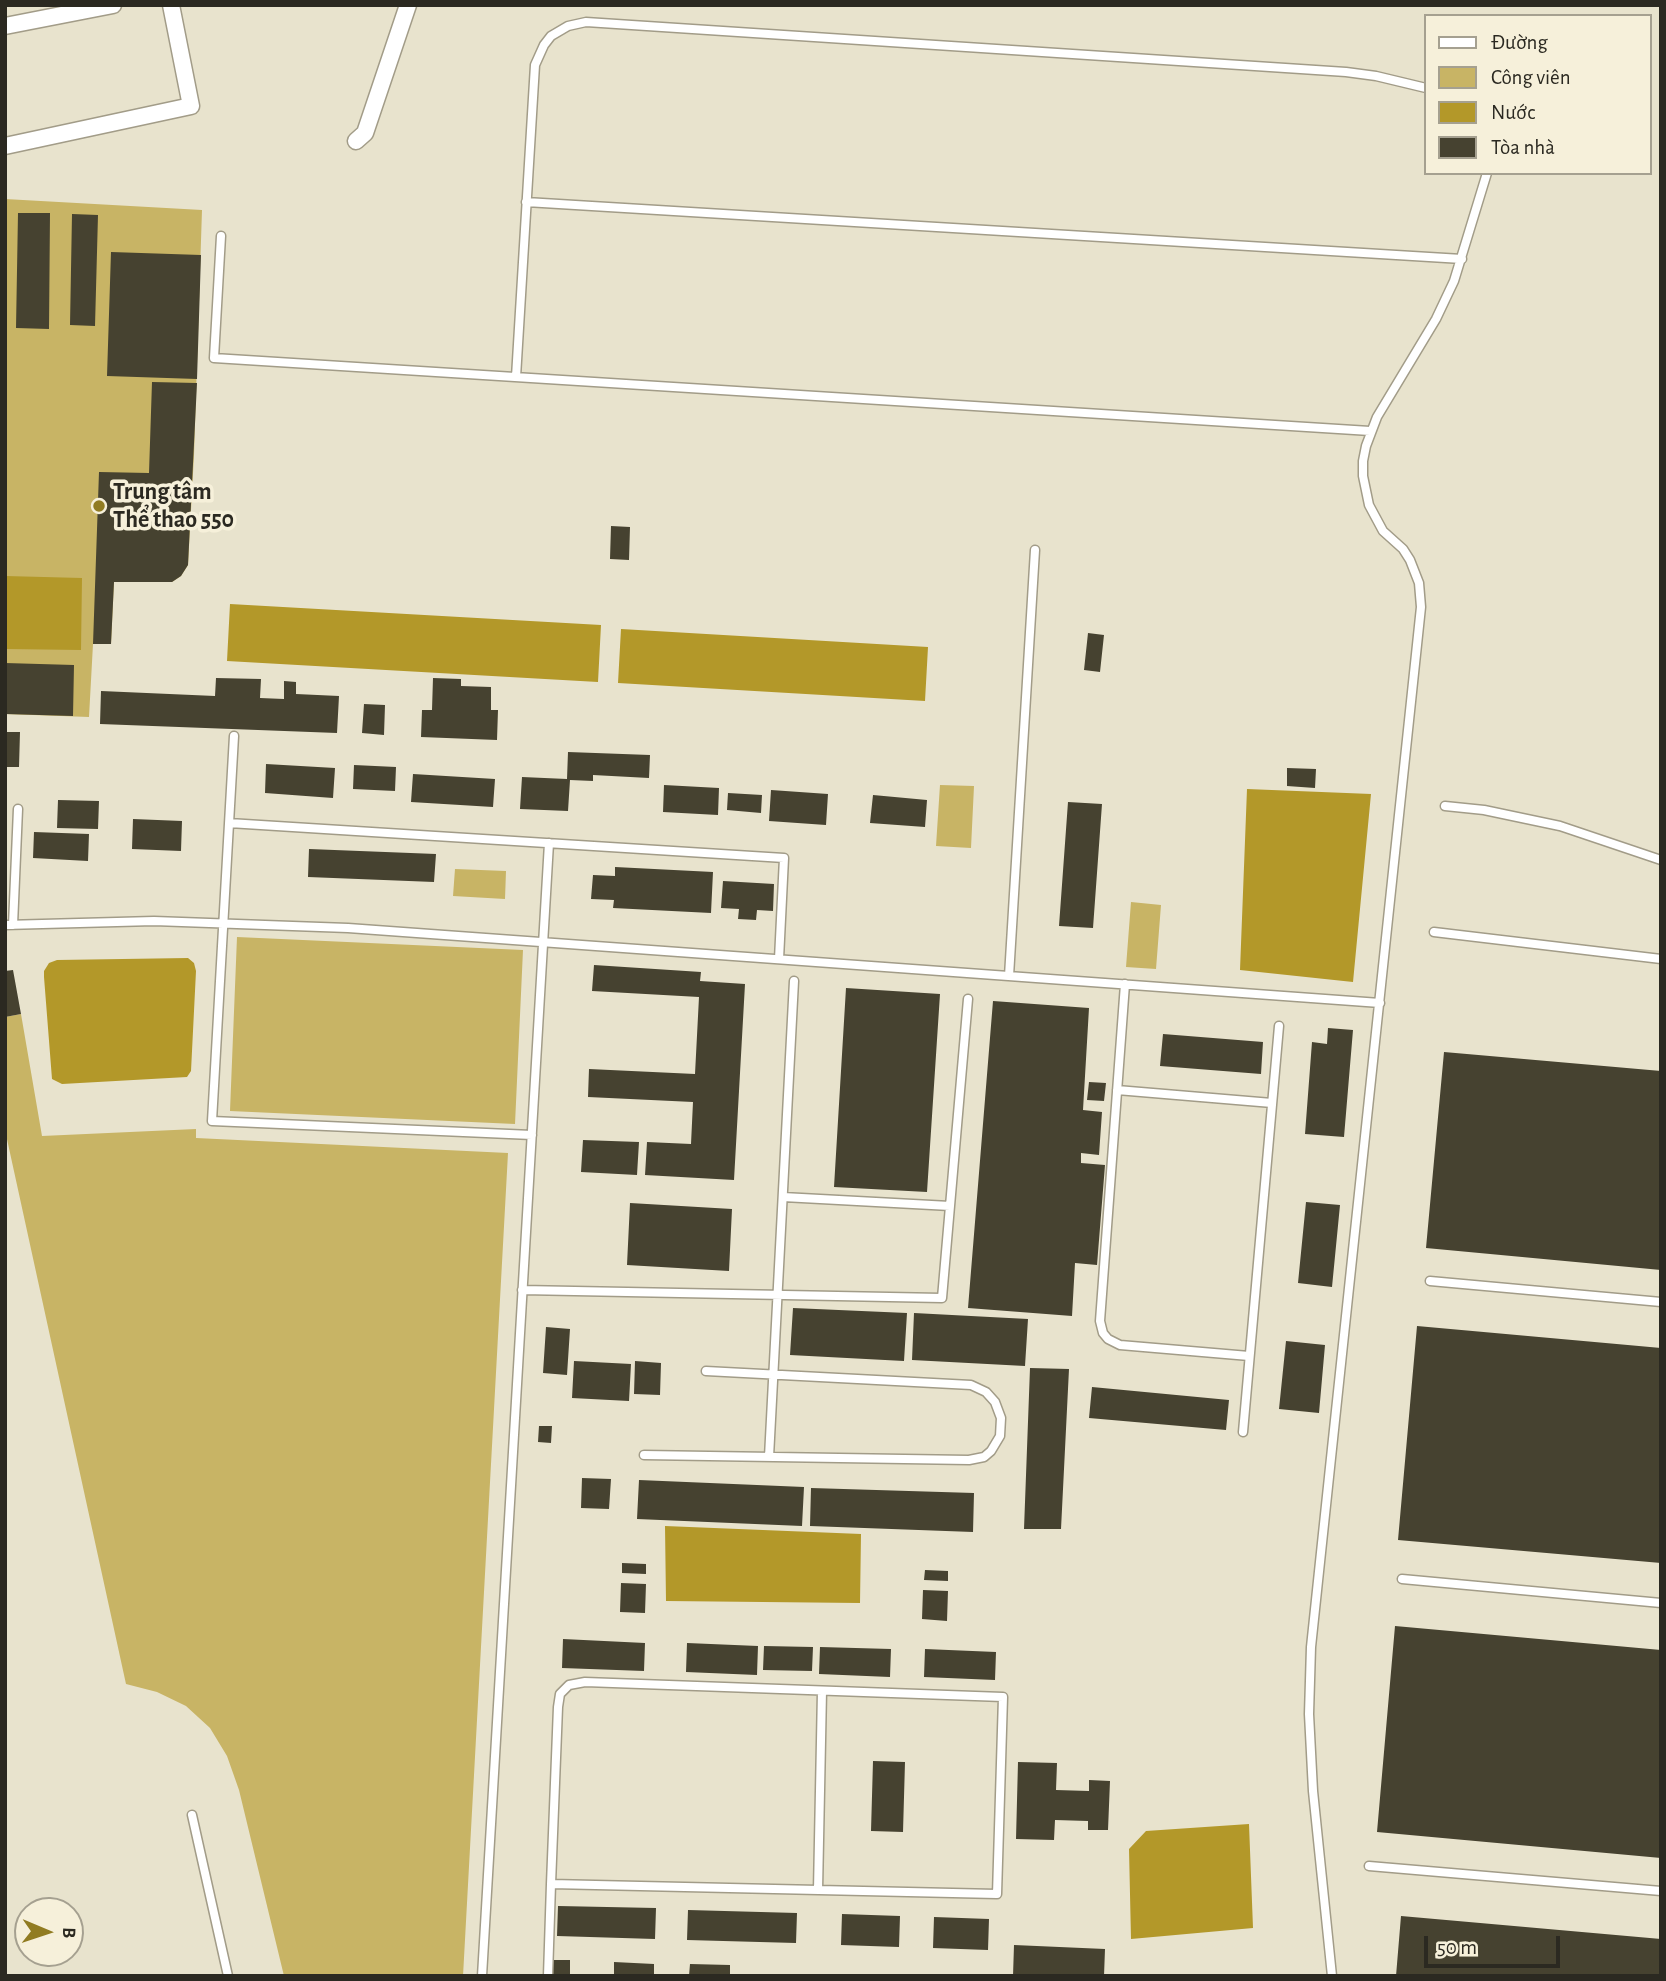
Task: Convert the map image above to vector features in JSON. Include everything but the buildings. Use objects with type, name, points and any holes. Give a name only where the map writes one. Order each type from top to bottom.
[{"type":"street","points":[[5,26],[113,5]]},
{"type":"street","points":[[5,146],[191,106],[172,5]]},
{"type":"street","points":[[356,141],[365,133],[408,5]]},
{"type":"lane","points":[[516,377],[535,65],[538,54],[551,36],[577,23],[1346,72],[1424,88]]},
{"type":"lane","points":[[1332,1976],[1313,1791],[1309,1678],[1420,595],[1410,560],[1403,549],[1383,531],[1369,505],[1363,476],[1364,453],[1370,431],[1436,319],[1462,259],[1487,175]]},
{"type":"lane","points":[[527,202],[1462,259]]},
{"type":"lane","points":[[221,236],[214,358],[1370,431]]},
{"type":"lane","points":[[1009,976],[1035,550]]},
{"type":"lane","points":[[234,736],[212,1122],[532,1135]]},
{"type":"lane","points":[[1445,806],[1484,810],[1548,823],[1661,860]]},
{"type":"lane","points":[[18,809],[9,925],[223,922],[348,928],[1380,1003]]},
{"type":"lane","points":[[229,823],[784,858],[779,959]]},
{"type":"lane","points":[[482,1976],[549,843]]},
{"type":"lane","points":[[1434,932],[1661,959]]},
{"type":"lane","points":[[769,1457],[794,981]]},
{"type":"lane","points":[[1125,984],[1100,1321],[1103,1333],[1120,1345],[1250,1356]]},
{"type":"lane","points":[[522,1290],[943,1298],[968,999]]},
{"type":"lane","points":[[1243,1432],[1279,1026]]},
{"type":"lane","points":[[1117,1090],[1272,1103]]},
{"type":"lane","points":[[783,1197],[950,1206]]},
{"type":"lane","points":[[1430,1281],[1661,1302]]},
{"type":"lane","points":[[644,1455],[970,1460],[984,1457],[1000,1436],[999,1410],[991,1396],[971,1385],[706,1371]]},
{"type":"lane","points":[[1402,1579],[1661,1603]]},
{"type":"lane","points":[[548,1976],[551,1884],[558,1707],[564,1689],[574,1683],[585,1682],[1003,1697],[997,1894],[551,1884]]},
{"type":"lane","points":[[818,1890],[822,1691]]},
{"type":"lane","points":[[192,1815],[229,1976]]},
{"type":"lane","points":[[1369,1866],[1661,1891]]},
{"type":"green space","name":"Trung tâm Thể thao 550","points":[[5,199],[202,210],[188,565],[181,576],[172,582],[114,582],[111,644],[93,644],[89,717],[5,714]]},
{"type":"green space","points":[[940,785],[974,786],[971,848],[936,846]]},
{"type":"green space","points":[[455,869],[506,871],[505,899],[453,896]]},
{"type":"green space","points":[[1131,902],[1161,905],[1156,969],[1126,967]]},
{"type":"green space","points":[[237,937],[523,950],[515,1124],[230,1111]]},
{"type":"green space","points":[[21,1014],[42,1136],[196,1129],[196,1138],[508,1153],[463,1976],[284,1976],[239,1790],[227,1756],[210,1728],[186,1706],[157,1692],[126,1684],[5,1130],[5,1017]]},
{"type":"water","points":[[5,576],[82,578],[81,650],[5,649]]},
{"type":"water","points":[[230,604],[601,625],[598,682],[227,661]]},
{"type":"water","points":[[621,629],[928,647],[925,701],[618,683]]},
{"type":"water","points":[[1247,789],[1371,794],[1353,982],[1240,970]]},
{"type":"water","points":[[188,958],[194,963],[196,971],[191,1071],[187,1077],[62,1084],[52,1079],[44,977],[49,963],[57,960]]},
{"type":"water","points":[[665,1526],[861,1534],[860,1603],[666,1601]]},
{"type":"water","points":[[1249,1824],[1253,1928],[1131,1939],[1129,1849],[1146,1831]]},
{"type":"place","name":"Trung tâm Thể thao 550","points":[[99,506]]}]
